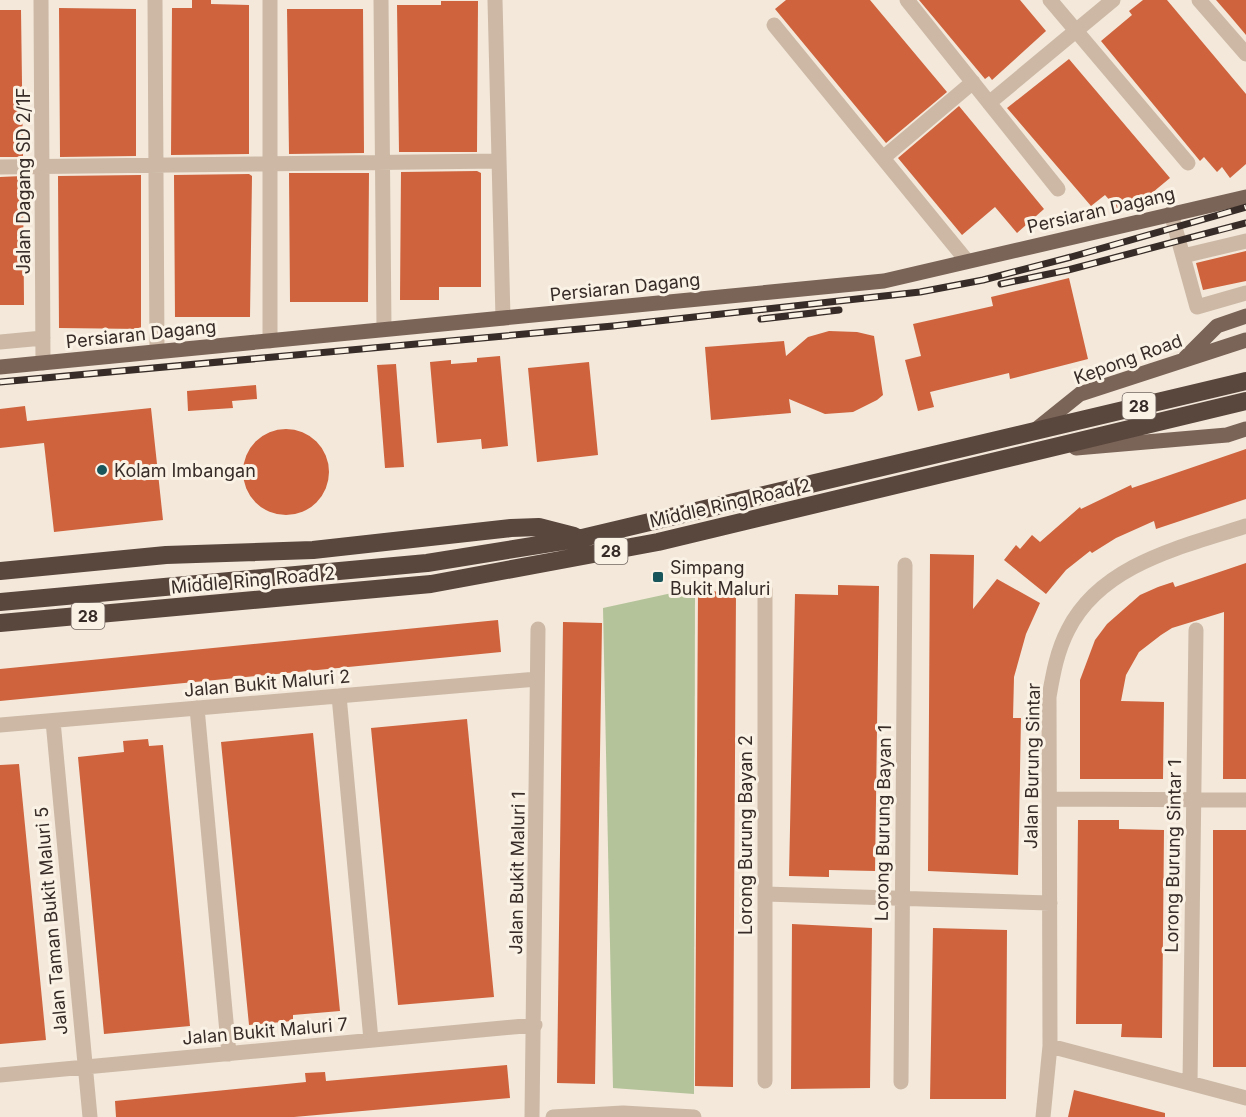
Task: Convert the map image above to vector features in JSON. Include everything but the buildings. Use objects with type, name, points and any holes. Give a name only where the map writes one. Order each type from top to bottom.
[{"type":"highway","name":"Middle Ring Road 2","points":[[0,602],[427,563],[582,538],[1246,381]]},
{"type":"highway","name":"Middle Ring Road 2","points":[[0,623],[419,585],[499,573],[658,542],[1246,401]]},
{"type":"highway","points":[[0,571],[166,555],[313,550],[521,527],[539,526],[582,538]]},
{"type":"highway","points":[[0,565],[54,566]]},
{"type":"main road","name":"Persiaran Dagang","points":[[0,367],[884,281],[1246,197]]},
{"type":"main road","points":[[1185,358],[1217,326],[1246,316]]},
{"type":"main road","name":"Kepong Road","points":[[1033,432],[1080,394],[1246,340]]},
{"type":"main road","points":[[1039,451],[1227,435],[1246,429]]},
{"type":"street","name":"Jalan Dagang SD 2/1F","points":[[41,0],[44,363]]},
{"type":"street","points":[[155,0],[157,351]]},
{"type":"street","points":[[270,0],[270,341]]},
{"type":"street","points":[[381,0],[384,329]]},
{"type":"street","points":[[495,0],[503,318]]},
{"type":"street","points":[[907,0],[1058,189]]},
{"type":"street","points":[[1050,0],[1188,163]]},
{"type":"street","points":[[989,103],[1113,0]]},
{"type":"street","points":[[1199,0],[1246,54]]},
{"type":"street","points":[[774,25],[968,261]]},
{"type":"street","points":[[883,158],[973,82]]},
{"type":"street","points":[[0,167],[499,161]]},
{"type":"street","points":[[1171,213],[1197,307],[1246,293]]},
{"type":"street","points":[[1183,256],[1246,241]]},
{"type":"street","points":[[0,342],[43,338]]},
{"type":"street","name":"Jalan Burung Sintar","points":[[1044,1117],[1050,1046],[1049,697],[1062,644],[1080,611],[1107,583],[1124,572],[1182,546],[1246,526]]},
{"type":"street","name":"Lorong Burung Bayan 1","points":[[900,1082],[905,565]]},
{"type":"street","name":"Lorong Burung Bayan 2","points":[[765,590],[765,1082]]},
{"type":"street","name":"Jalan Bukit Maluri 1","points":[[532,1117],[535,1025],[538,629]]},
{"type":"street","name":"Lorong Burung Sintar 1","points":[[1190,1083],[1196,630]]},
{"type":"street","name":"Jalan Bukit Maluri 2","points":[[0,725],[537,679]]},
{"type":"street","points":[[339,696],[371,1040]]},
{"type":"street","points":[[197,708],[229,1054]]},
{"type":"street","name":"Jalan Taman Bukit Maluri 5","points":[[53,720],[90,1117]]},
{"type":"street","points":[[1050,799],[1246,801]]},
{"type":"street","points":[[765,894],[1050,903]]},
{"type":"street","name":"Jalan Bukit Maluri 7","points":[[0,1076],[535,1025]]},
{"type":"street","points":[[1050,1046],[1246,1098]]},
{"type":"street","points":[[553,1117],[624,1113],[694,1117]]},
{"type":"green space","points":[[695,588],[694,1094],[613,1088],[603,608]]},
{"type":"railway","points":[[0,382],[613,326],[920,292],[983,280],[1246,207]]},
{"type":"railway","points":[[1001,284],[1068,270],[1246,223]]},
{"type":"railway","points":[[761,319],[839,310]]},
{"type":"place","name":"Kolam Imbangan","points":[[102,470]]},
{"type":"place","name":"Simpang Bukit Maluri","points":[[658,577]]}]
